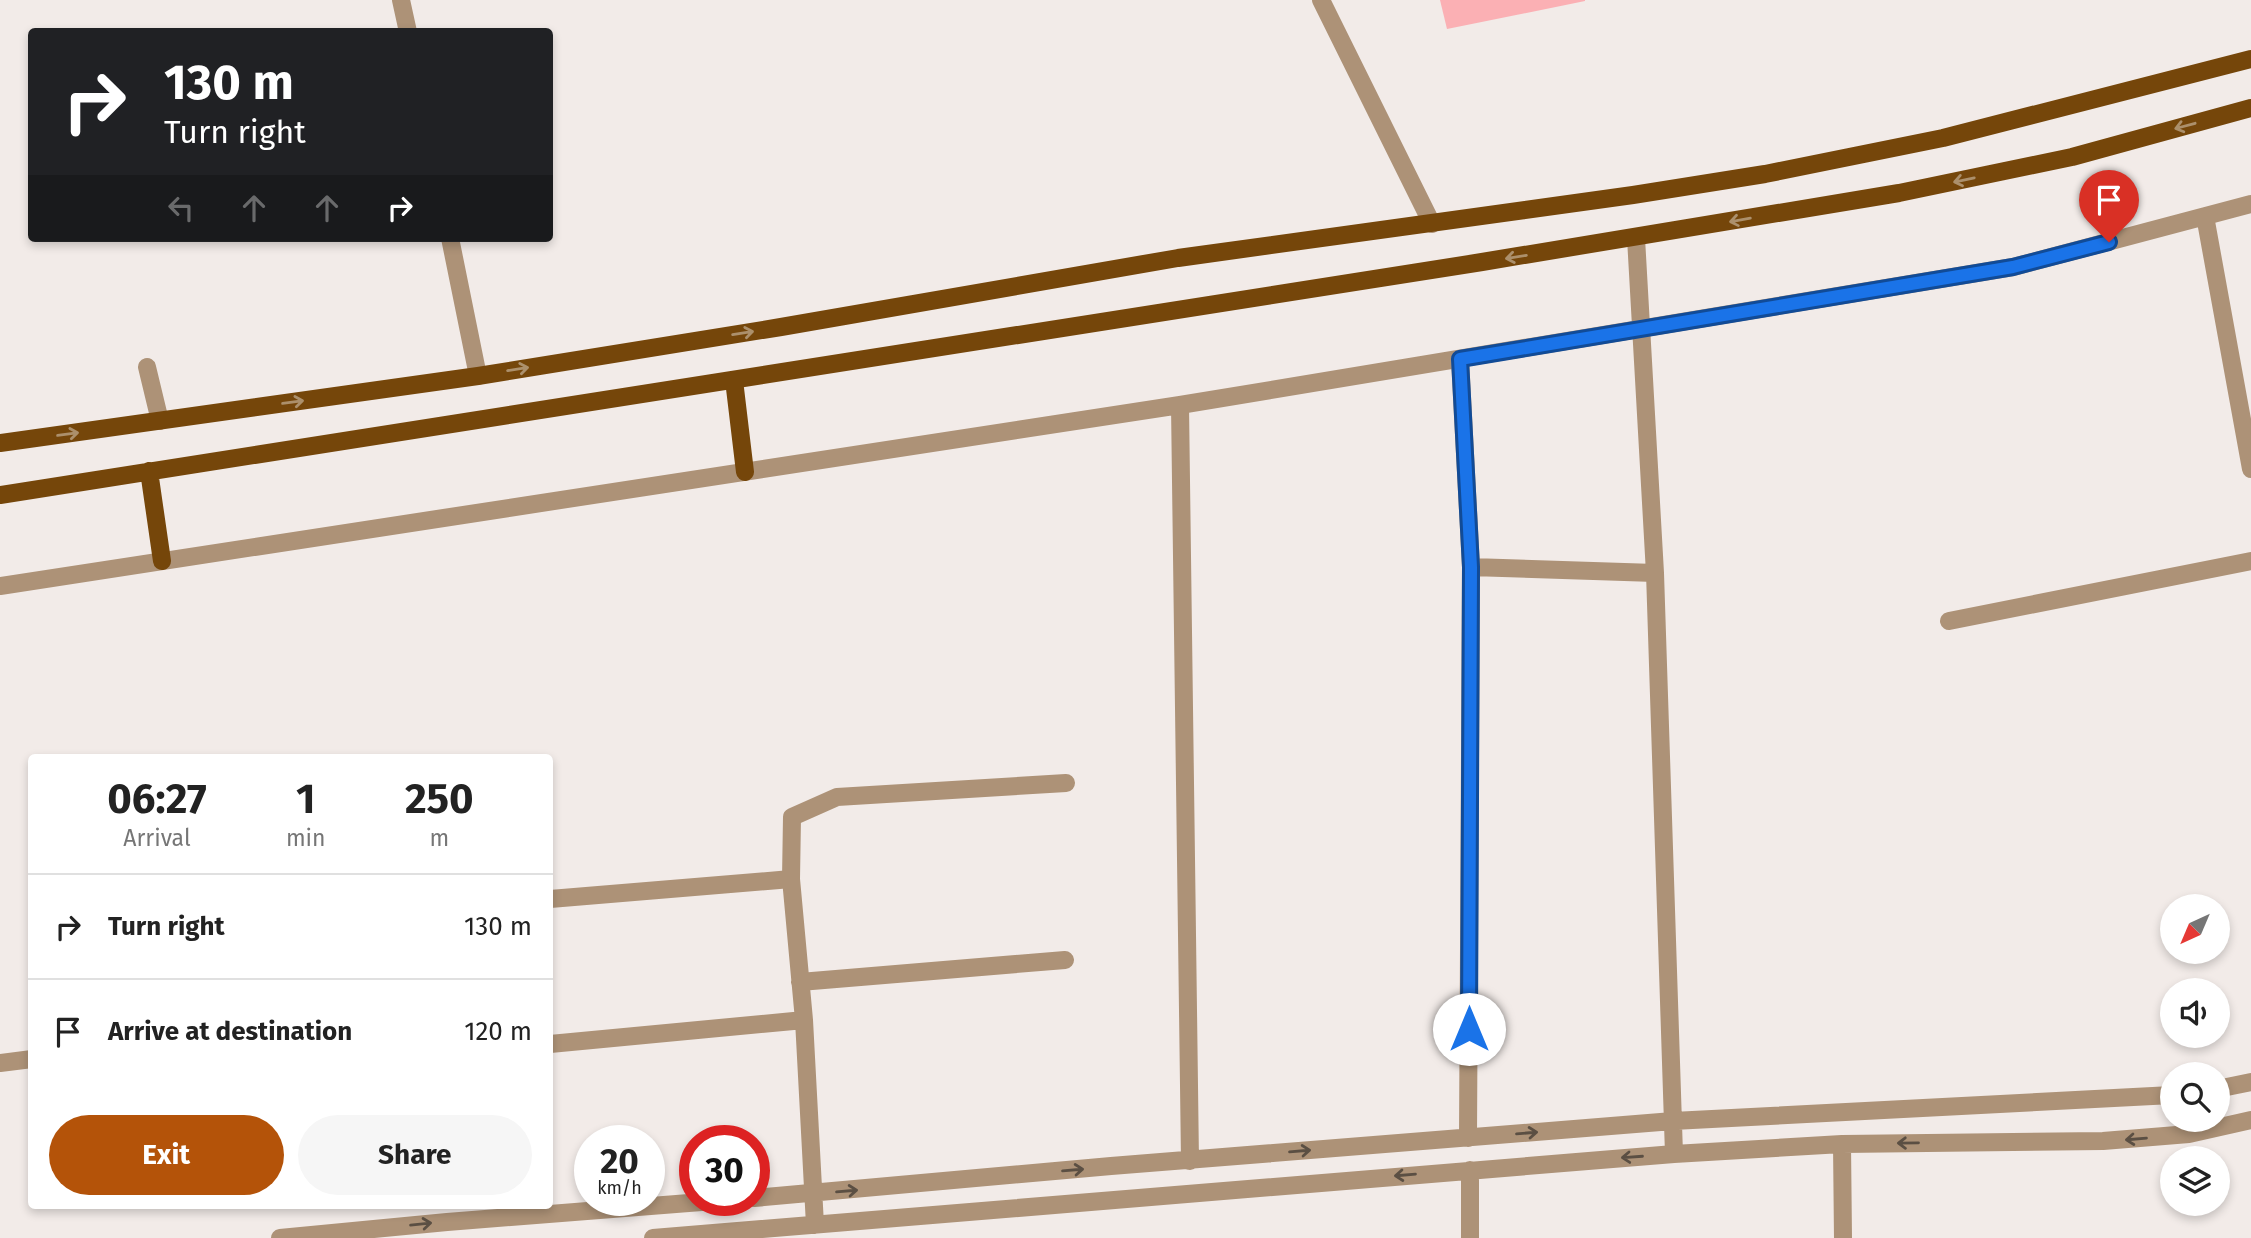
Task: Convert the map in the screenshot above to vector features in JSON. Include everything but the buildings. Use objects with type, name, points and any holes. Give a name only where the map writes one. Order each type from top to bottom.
[{"type":"main road","points":[[0,443],[478,376],[1178,258],[1432,224],[1765,174],[1943,138],[2251,59]]},
{"type":"main road","points":[[0,495],[1636,238],[1899,193],[2059,160],[2251,108]]},
{"type":"main road","points":[[734,380],[746,472]]},
{"type":"main road","points":[[149,471],[162,561]]},
{"type":"street","points":[[401,0],[407,28]]},
{"type":"street","points":[[1321,0],[1432,224]]},
{"type":"street","points":[[0,586],[1180,405],[2013,267],[2251,204]]},
{"type":"street","points":[[2205,216],[2251,469]]},
{"type":"street","points":[[1636,238],[1655,573],[1674,1154]]},
{"type":"street","points":[[451,242],[478,376]]},
{"type":"street","points":[[1460,359],[1471,567],[1468,1138]]},
{"type":"street","points":[[147,367],[160,421]]},
{"type":"street","points":[[1180,405],[1190,1161]]},
{"type":"street","points":[[1949,621],[2251,561]]},
{"type":"street","points":[[1471,567],[1655,573]]},
{"type":"street","points":[[815,1225],[804,1020],[791,879],[792,817],[837,797],[1066,783]]},
{"type":"street","points":[[553,898],[791,879]]},
{"type":"street","points":[[800,982],[1065,960]]},
{"type":"street","points":[[553,1044],[804,1020]]},
{"type":"street","points":[[0,1063],[28,1060]]},
{"type":"street","points":[[2230,1087],[2251,1082]]},
{"type":"street","points":[[770,1197],[1111,1166],[1673,1121],[2160,1096]]},
{"type":"street","points":[[653,1238],[1674,1154],[1842,1144],[2103,1141],[2189,1134],[2251,1120]]},
{"type":"street","points":[[1842,1144],[1843,1238]]},
{"type":"street","points":[[1469,1170],[1470,1238]]},
{"type":"street","points":[[280,1238],[679,1204]]},
{"type":"route","points":[[1469,1029],[1471,567],[1460,359],[2013,267],[2109,242]]}]
